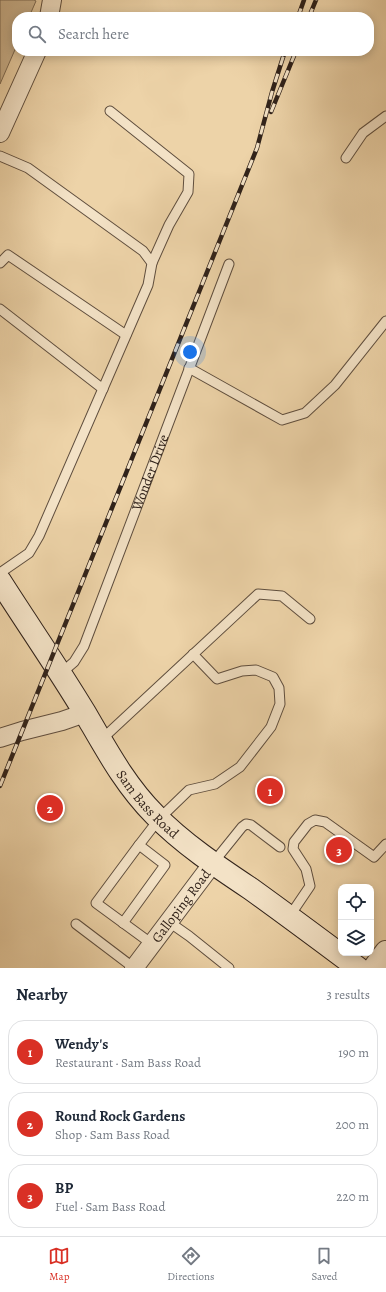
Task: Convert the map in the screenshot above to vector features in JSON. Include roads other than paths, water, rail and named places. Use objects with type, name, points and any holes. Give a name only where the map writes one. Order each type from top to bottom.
[{"type":"main road","name":"Sam Bass Road","points":[[0,580],[85,713],[119,771],[136,794],[159,819],[213,863],[358,968]]},
{"type":"main road","points":[[374,968],[386,952]]},
{"type":"street","points":[[50,12],[52,0]]},
{"type":"street","points":[[0,133],[35,56]]},
{"type":"street","points":[[0,738],[22,731],[62,722],[85,713]]},
{"type":"street","name":"Galloping Road","points":[[134,968],[213,863]]},
{"type":"lane","points":[[0,573],[29,553],[39,536],[148,285],[152,263],[169,225],[188,192],[188,174],[110,111]]},
{"type":"lane","points":[[346,158],[363,133],[386,116]]},
{"type":"lane","points":[[0,156],[28,168],[143,251],[152,263]]},
{"type":"lane","points":[[0,263],[8,255],[126,335]]},
{"type":"lane","name":"Wonder Drive","points":[[60,674],[74,662],[84,646],[229,264]]},
{"type":"lane","points":[[0,309],[103,389]]},
{"type":"lane","points":[[189,368],[282,420],[305,413],[310,409],[335,385],[386,321]]},
{"type":"lane","points":[[100,740],[258,594],[282,596],[310,619]]},
{"type":"lane","points":[[152,944],[96,903],[159,819],[189,790],[215,784],[240,767],[271,727],[280,704],[279,688],[273,677],[256,670],[242,671],[216,679],[193,654]]},
{"type":"lane","points":[[289,917],[310,886],[306,869],[293,849],[294,842],[308,824],[315,820],[326,822],[374,857],[386,844]]},
{"type":"lane","points":[[213,863],[242,826],[246,824],[251,825],[280,847]]},
{"type":"lane","points":[[123,923],[165,865],[139,845]]},
{"type":"lane","points":[[169,922],[229,968]]},
{"type":"lane","points":[[76,924],[134,968]]},
{"type":"railway","points":[[300,12],[304,0]]},
{"type":"railway","points":[[311,12],[316,0]]},
{"type":"railway","points":[[0,786],[257,148],[283,56]]},
{"type":"railway","points":[[271,112],[294,56]]},
{"type":"place","name":"Wendy's","points":[[270,791]]},
{"type":"place","name":"Round Rock Gardens","points":[[50,808]]},
{"type":"place","name":"BP","points":[[339,850]]}]
